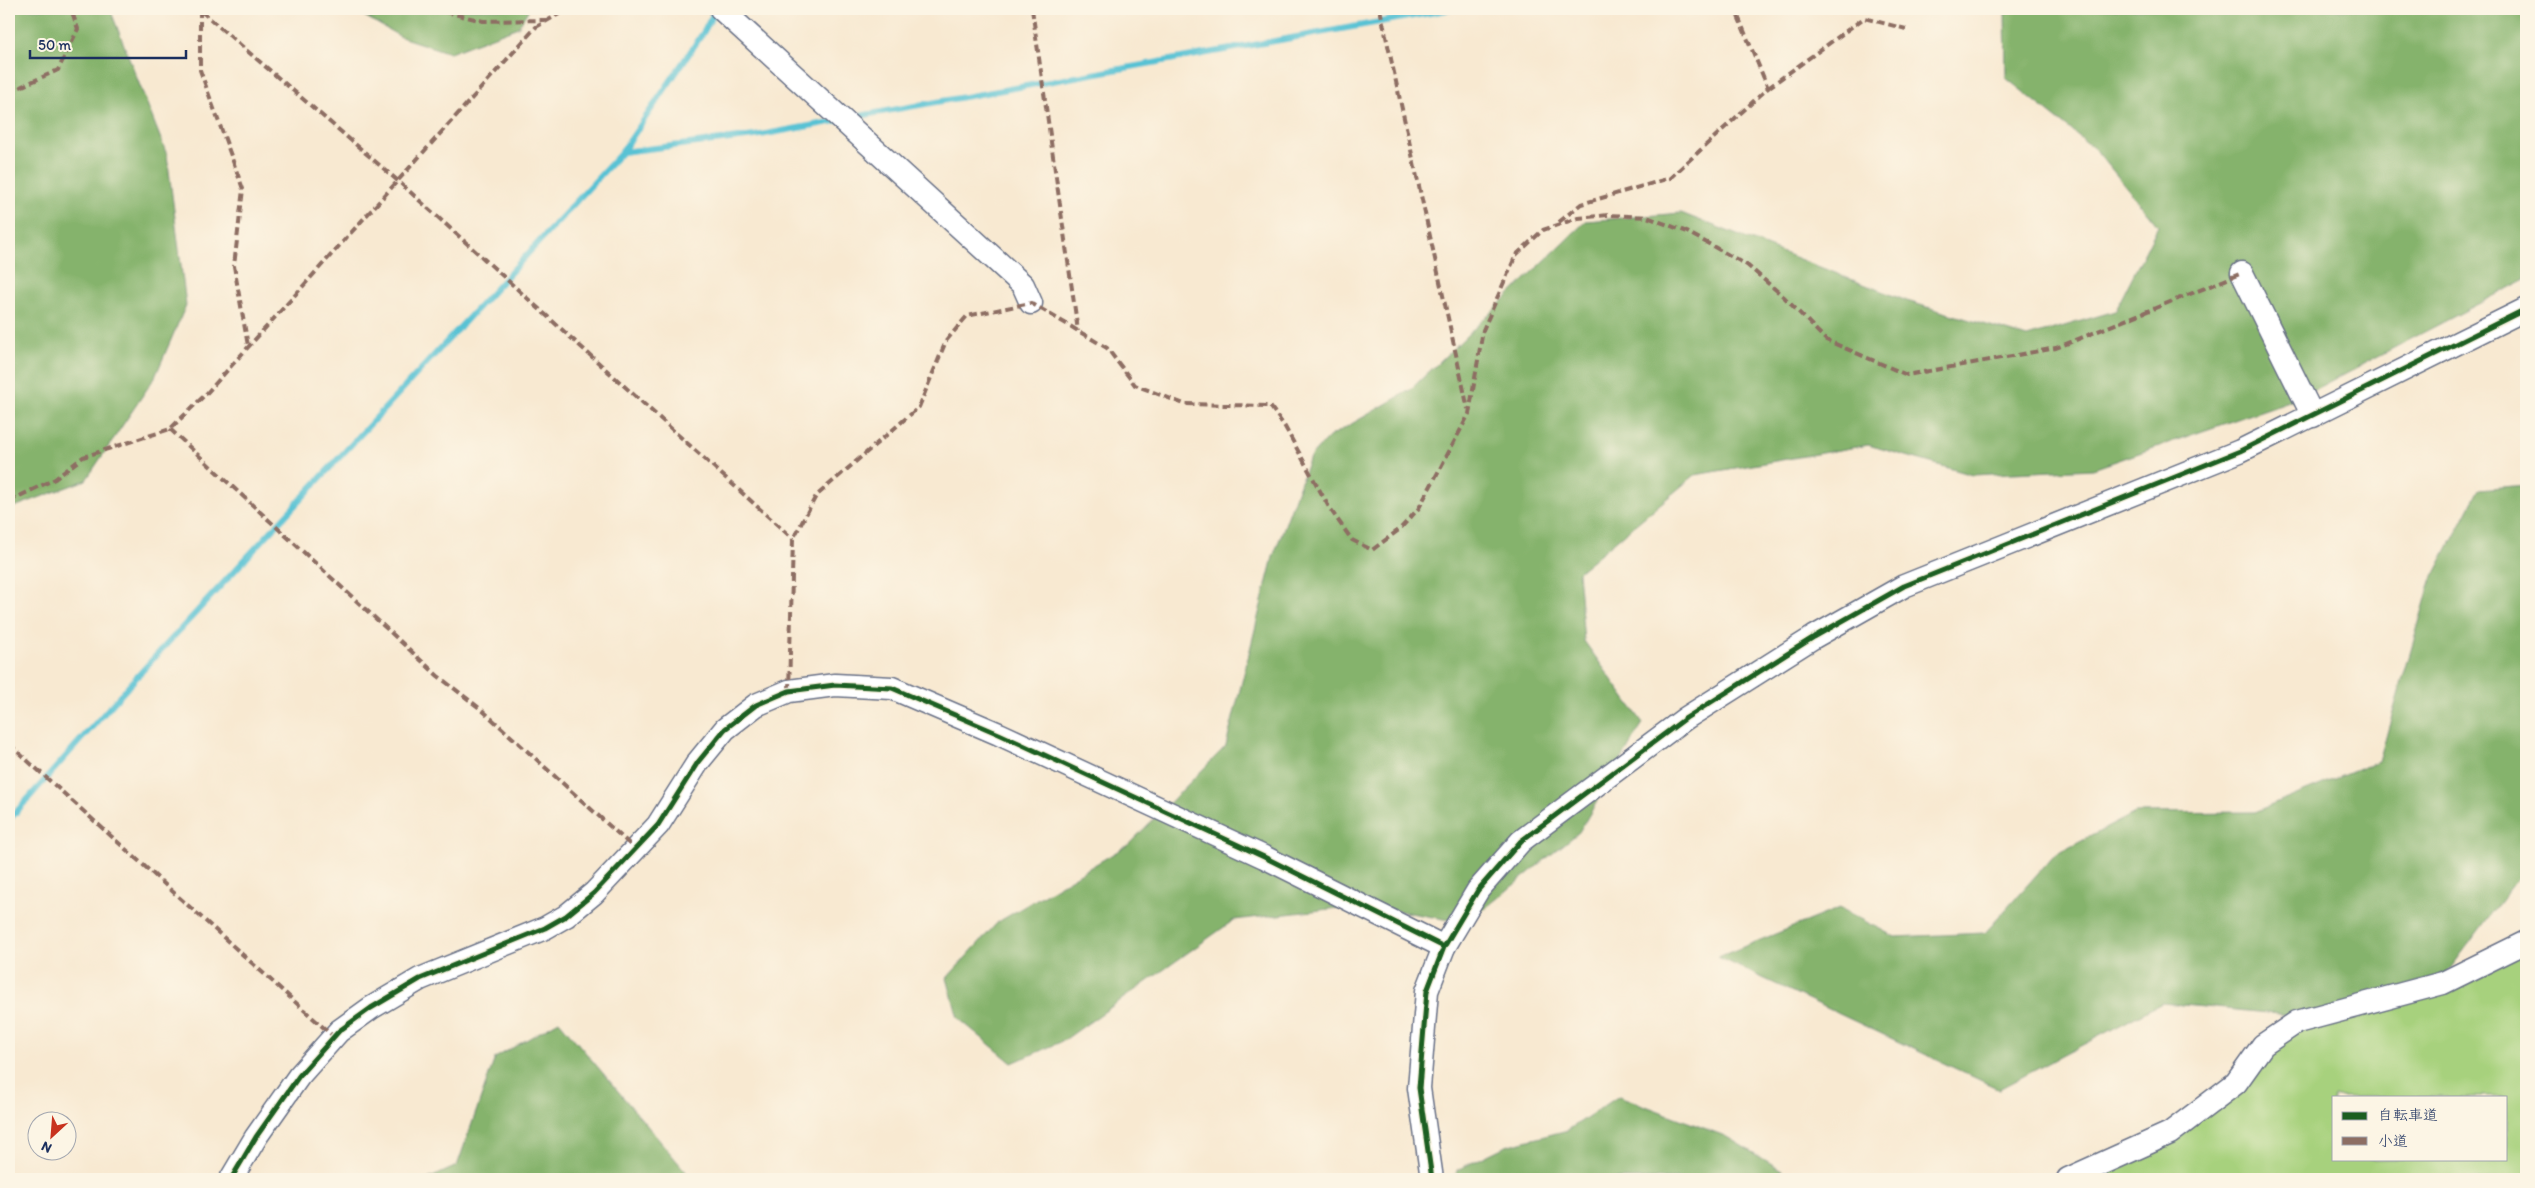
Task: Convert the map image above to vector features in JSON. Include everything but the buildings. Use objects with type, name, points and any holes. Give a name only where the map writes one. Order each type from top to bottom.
[{"type":"street","points":[[721,9],[1023,285],[1031,303]]},
{"type":"street","points":[[2242,273],[2313,416]]},
{"type":"street","points":[[1432,1179],[1419,1088],[1426,991],[1444,947],[1478,890],[1521,842],[1686,718],[1814,637],[1904,586],[2240,452],[2526,309]]},
{"type":"street","points":[[231,1179],[256,1137],[299,1076],[339,1031],[370,1008],[420,978],[545,928],[566,916],[594,892],[658,825],[698,762],[725,729],[756,705],[789,691],[835,684],[892,688],[999,734],[1255,853],[1444,947]]},
{"type":"street","points":[[2068,1179],[2170,1133],[2236,1083],[2263,1045],[2297,1022],[2443,983],[2526,942]]},
{"type":"green space","points":[[9,9],[110,9],[167,155],[186,305],[155,377],[86,480],[9,509]]},
{"type":"green space","points":[[352,9],[529,9],[518,27],[450,53],[401,37]]},
{"type":"green space","points":[[2005,9],[2526,9],[2526,279],[2298,398],[2093,469],[1973,475],[1868,445],[1695,475],[1578,572],[1584,641],[1643,723],[1579,832],[1467,923],[1365,905],[1234,920],[1063,1041],[1012,1063],[958,1018],[947,978],[998,922],[1128,845],[1226,746],[1273,557],[1310,457],[1329,437],[1410,390],[1586,221],[1681,213],[1907,301],[2027,337],[2115,311],[2158,226],[2096,150],[2006,78]]},
{"type":"green space","points":[[2526,485],[2526,867],[2447,973],[2311,1017],[2162,1003],[1999,1089],[1718,957],[1840,908],[1895,937],[1985,933],[2053,856],[2135,813],[2255,812],[2379,761],[2431,581],[2479,489]]},
{"type":"green space","points":[[2526,948],[2526,1179],[2079,1179],[2173,1138],[2294,1026]]},
{"type":"green space","points":[[559,1021],[692,1179],[428,1179],[457,1166],[495,1058]]},
{"type":"green space","points":[[1619,1096],[1725,1136],[1797,1179],[1455,1179],[1457,1170],[1506,1146],[1568,1130]]},
{"type":"waterway","points":[[9,820],[152,660],[622,152],[703,33],[716,9]]},
{"type":"waterway","points":[[848,118],[1452,9]]},
{"type":"waterway","points":[[622,152],[755,136],[836,121]]},
{"type":"marked path","points":[[9,92],[58,70],[78,29],[71,9]]},
{"type":"marked path","points":[[200,9],[200,70],[243,189],[234,266],[248,346]]},
{"type":"marked path","points":[[433,9],[483,21],[546,20]]},
{"type":"marked path","points":[[9,501],[55,479],[83,457],[170,429],[206,394],[536,27],[568,9]]},
{"type":"marked path","points":[[1032,9],[1078,331]]},
{"type":"marked path","points":[[1380,9],[1468,409]]},
{"type":"marked path","points":[[1559,222],[1581,204],[1670,178],[1768,88],[1735,9]]},
{"type":"marked path","points":[[201,11],[398,181],[793,539]]},
{"type":"marked path","points":[[1768,88],[1864,18],[1906,29]]},
{"type":"marked path","points":[[789,691],[793,539],[816,496],[919,407],[946,341],[967,316],[1031,303],[1107,348],[1135,385],[1184,404],[1270,406],[1285,427],[1330,509],[1352,540],[1372,550],[1400,529],[1419,508],[1469,414],[1483,330],[1516,255],[1543,230],[1578,218],[1609,215],[1647,217],[1687,232],[1747,265],[1784,297],[1826,340],[1907,375],[2056,348],[2242,273]]},
{"type":"marked path","points":[[170,429],[438,676],[482,710],[635,849]]},
{"type":"marked path","points":[[9,744],[334,1037]]},
{"type":"cycle path","points":[[1432,1179],[1419,1088],[1427,991],[1444,947],[1478,890],[1521,841],[1686,718],[1814,637],[1904,586],[2240,451],[2526,309]]},
{"type":"cycle path","points":[[231,1179],[256,1137],[299,1076],[339,1031],[371,1008],[420,979],[545,928],[566,916],[594,893],[658,825],[698,762],[725,729],[756,705],[789,691],[835,685],[892,688],[999,734],[1264,857],[1444,947]]}]
